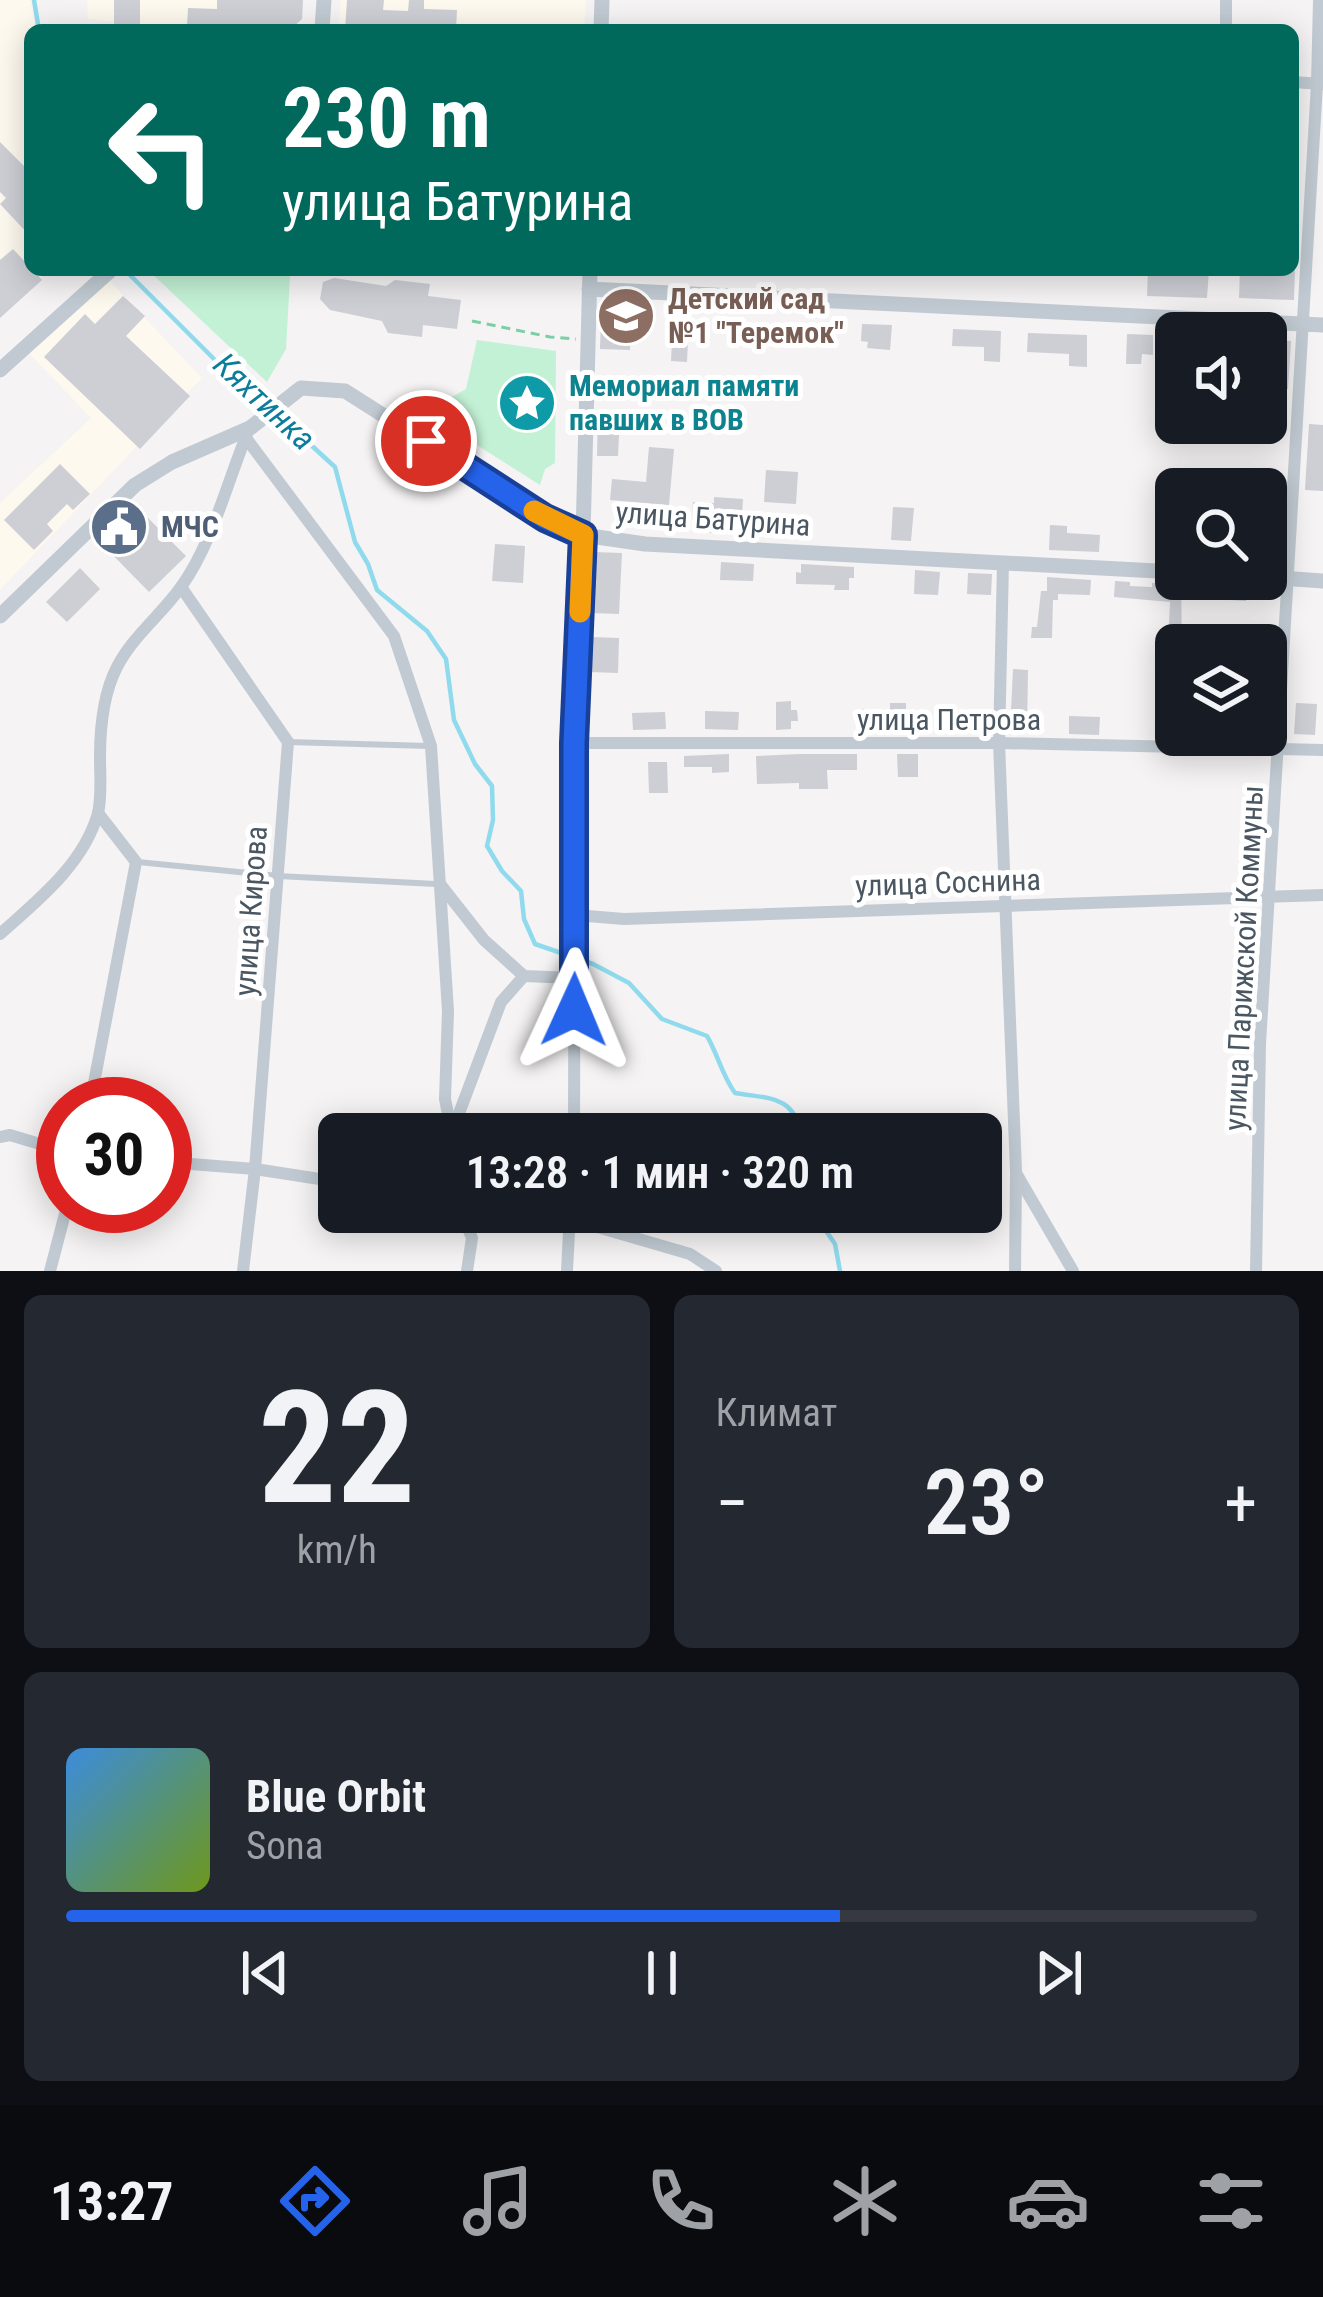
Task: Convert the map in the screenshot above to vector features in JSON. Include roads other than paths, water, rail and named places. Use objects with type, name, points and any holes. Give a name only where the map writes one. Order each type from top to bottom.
[{"type":"street","name":"улица Парижской Коммуны","points":[[1287,578],[1320,84],[1319,0]]},
{"type":"street","points":[[0,370],[104,276]]},
{"type":"street","points":[[574,1113],[574,743],[590,276]]},
{"type":"street","points":[[589,289],[1323,325]]},
{"type":"street","name":"улица Батурина","points":[[253,427],[301,388],[345,391],[545,518],[583,535],[645,544],[1155,571]]},
{"type":"street","points":[[0,934],[66,870],[98,813],[103,708],[117,668],[181,587],[216,518],[253,427]]},
{"type":"street","points":[[0,616],[135,485],[172,462],[253,427]]},
{"type":"street","points":[[253,427],[394,636],[431,746],[448,1010],[448,1113]]},
{"type":"street","points":[[1003,563],[999,743],[1016,1172],[1015,1271]]},
{"type":"street","points":[[1287,578],[1323,581]]},
{"type":"street","points":[[181,587],[288,742]]},
{"type":"street","name":"улица Кирова","points":[[243,1271],[288,742]]},
{"type":"street","name":"улица Петрова","points":[[574,743],[1155,746]]},
{"type":"street","name":"улица Петрова","points":[[1287,748],[1323,750]]},
{"type":"street","name":"улица Парижской Коммуны","points":[[1256,1271],[1260,1044],[1279,756]]},
{"type":"street","points":[[95,1077],[136,862],[98,813]]},
{"type":"street","points":[[440,884],[484,940],[524,976],[574,978]]},
{"type":"street","name":"улица Соснина","points":[[575,915],[624,919],[1323,895]]},
{"type":"street","points":[[459,1113],[501,1002],[524,976]]},
{"type":"street","points":[[0,1137],[36,1143]]},
{"type":"street","points":[[192,1164],[318,1178]]},
{"type":"street","points":[[1016,1172],[1072,1271]]},
{"type":"street","points":[[50,1271],[60,1233]]},
{"type":"street","points":[[466,1271],[470,1233]]},
{"type":"street","points":[[567,1271],[568,1233]]},
{"type":"street","points":[[618,1233],[690,1254],[716,1271]]},
{"type":"lane","points":[[288,742],[431,746]]},
{"type":"lane","points":[[136,862],[278,876],[440,884]]},
{"type":"lane","points":[[690,1254],[695,1270]]},
{"type":"waterway","name":"Кяхтинка","points":[[34,0],[38,24]]},
{"type":"waterway","name":"Кяхтинка","points":[[131,276],[230,375],[267,405]]},
{"type":"waterway","name":"Кяхтинка","points":[[276,413],[335,467],[355,542],[377,590],[427,631],[446,659],[454,720],[475,764],[492,786],[493,820],[487,846],[521,891],[524,919],[535,944],[593,964],[629,983],[662,1019],[707,1036],[735,1093],[778,1101],[793,1113]]},
{"type":"waterway","name":"Кяхтинка","points":[[827,1233],[835,1244],[840,1271]]},
{"type":"place","name":"Детский сад №1 \"Теремок\"","points":[[626,316]]},
{"type":"place","name":"Мемориал памяти павших в ВОВ","points":[[527,403]]},
{"type":"place","name":"МЧС","points":[[119,527]]}]
